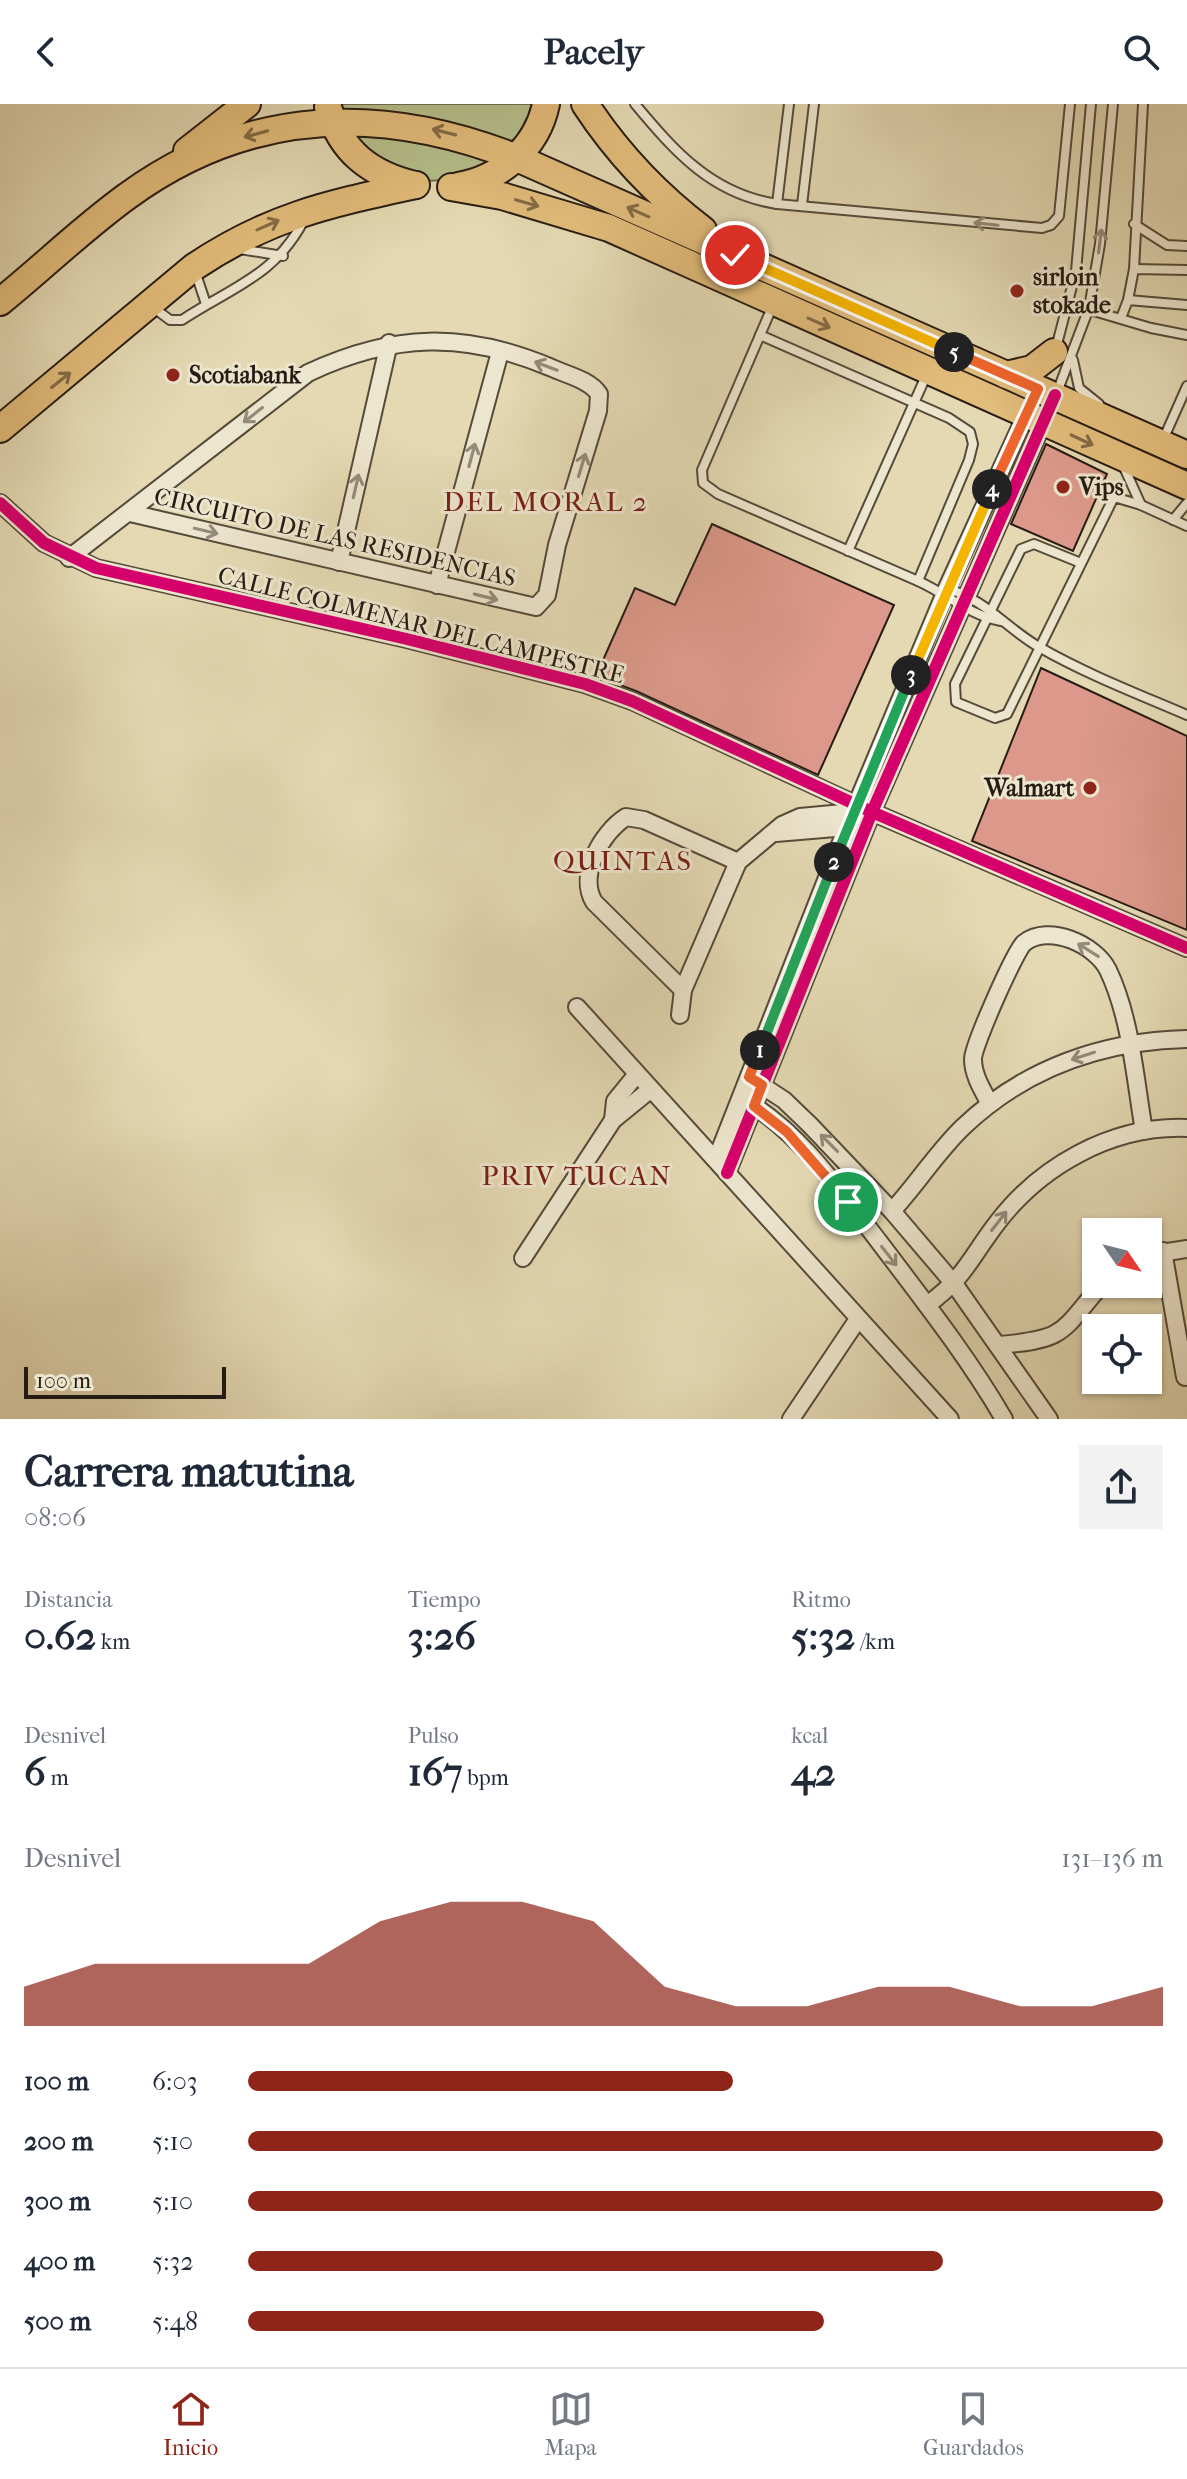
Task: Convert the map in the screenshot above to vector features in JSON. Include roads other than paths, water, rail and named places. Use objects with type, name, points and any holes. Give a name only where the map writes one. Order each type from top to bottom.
[{"type":"main road","points":[[0,302],[127,196],[247,104]]},
{"type":"main road","points":[[451,187],[482,181],[517,158],[534,134],[546,104]]},
{"type":"main road","points":[[585,104],[609,140],[637,171],[682,214],[735,255]]},
{"type":"main road","points":[[127,196],[208,152],[239,139],[330,112],[431,129],[517,158],[1187,455]]},
{"type":"main road","points":[[330,112],[341,141],[366,164],[389,178],[532,204],[609,228],[1187,486]]},
{"type":"main road","points":[[0,429],[152,306],[194,267],[224,247],[260,228],[310,209],[416,185]]},
{"type":"main road","points":[[1006,375],[1032,369],[1064,352]]},
{"type":"street","name":"CIRCUITO DE LAS RESIDENCIAS","points":[[69,558],[308,373],[345,356],[389,343],[470,342],[586,383],[599,394],[598,411],[557,545],[547,595],[541,605],[526,607],[130,513]]},
{"type":"street","points":[[339,562],[389,343]]},
{"type":"street","points":[[437,585],[500,352]]},
{"type":"street","points":[[756,1081],[858,814],[963,600],[1047,392]]},
{"type":"street","points":[[721,1167],[941,591],[1035,418]]},
{"type":"street","name":"CALLE COLMENAR DEL CAMPESTRE","points":[[0,503],[44,543],[69,558],[96,568],[585,684],[632,701],[858,814],[1187,948]]},
{"type":"street","points":[[680,1015],[683,990],[738,862],[782,825],[800,817],[858,814]]},
{"type":"street","points":[[683,990],[594,902],[586,884],[590,869],[610,831],[626,817],[644,820],[738,862]]},
{"type":"street","points":[[990,1104],[975,1074],[973,1048],[998,999],[1013,956],[1031,939],[1062,937],[1098,956],[1114,986],[1129,1044],[1144,1131]]},
{"type":"street","points":[[577,1007],[950,1419]]},
{"type":"street","points":[[892,1211],[962,1128],[990,1104],[1051,1067],[1129,1044],[1187,1039]]},
{"type":"street","points":[[613,1120],[615,1101],[637,1074]]},
{"type":"street","points":[[756,1081],[810,1125],[892,1211],[955,1285],[1049,1419]]},
{"type":"street","points":[[523,1258],[613,1120],[651,1089]]},
{"type":"street","points":[[747,1102],[787,1132],[814,1161],[927,1305],[1004,1419]]},
{"type":"street","points":[[927,1305],[955,1285],[1001,1219],[1045,1174],[1079,1152],[1144,1131],[1187,1128]]},
{"type":"street","points":[[1162,1252],[1187,1249]]},
{"type":"street","points":[[1162,1282],[1185,1377]]},
{"type":"street","points":[[999,1345],[1052,1338],[1066,1330],[1091,1298]]},
{"type":"street","points":[[799,1416],[858,1319]]},
{"type":"lane","points":[[635,104],[683,158],[713,183],[740,195],[777,204],[1042,228],[1051,225],[1059,216],[1070,104]]},
{"type":"lane","points":[[777,204],[789,104]]},
{"type":"lane","points":[[802,205],[814,104]]},
{"type":"lane","points":[[1047,392],[1064,352],[1091,104]]},
{"type":"lane","points":[[1047,392],[1064,352],[1089,308],[1100,244],[1113,104]]},
{"type":"lane","points":[[1121,318],[1134,269],[1134,224],[1143,104]]},
{"type":"lane","points":[[1068,148],[1086,149]]},
{"type":"lane","points":[[152,306],[163,317],[175,321],[206,304],[283,256],[310,209]]},
{"type":"lane","points":[[1134,224],[1167,245],[1187,246]]},
{"type":"lane","points":[[224,247],[283,256]]},
{"type":"lane","points":[[194,267],[206,304]]},
{"type":"lane","points":[[1134,269],[1187,270]]},
{"type":"lane","points":[[1128,300],[1187,305]]},
{"type":"lane","points":[[774,303],[702,470],[703,483],[718,494],[963,600],[1038,647],[1187,715]]},
{"type":"lane","points":[[1070,304],[1151,328],[1187,335]]},
{"type":"lane","points":[[760,335],[963,425],[970,432],[973,444],[969,460],[918,581]]},
{"type":"lane","points":[[1064,352],[1079,388],[1123,426]]},
{"type":"lane","points":[[848,551],[928,372]]},
{"type":"lane","points":[[1161,444],[1187,386]]},
{"type":"lane","points":[[1119,456],[1141,505]]},
{"type":"lane","points":[[1081,563],[1034,544],[1025,545],[953,691],[962,707],[995,718],[1007,714],[1114,497],[1141,505],[1187,526]]},
{"type":"lane","points":[[1173,520],[1187,503]]},
{"type":"place","name":"sirloin stokade","points":[[1017,291]]},
{"type":"place","name":"Scotiabank","points":[[173,375]]},
{"type":"place","name":"Vips","points":[[1063,487]]},
{"type":"place","name":"Walmart","points":[[1090,788]]},
{"type":"district","name":"DEL MORAL 2","points":[[546,501]]},
{"type":"district","name":"QUINTAS","points":[[623,860]]},
{"type":"district","name":"PRIV TUCAN","points":[[577,1175]]}]
